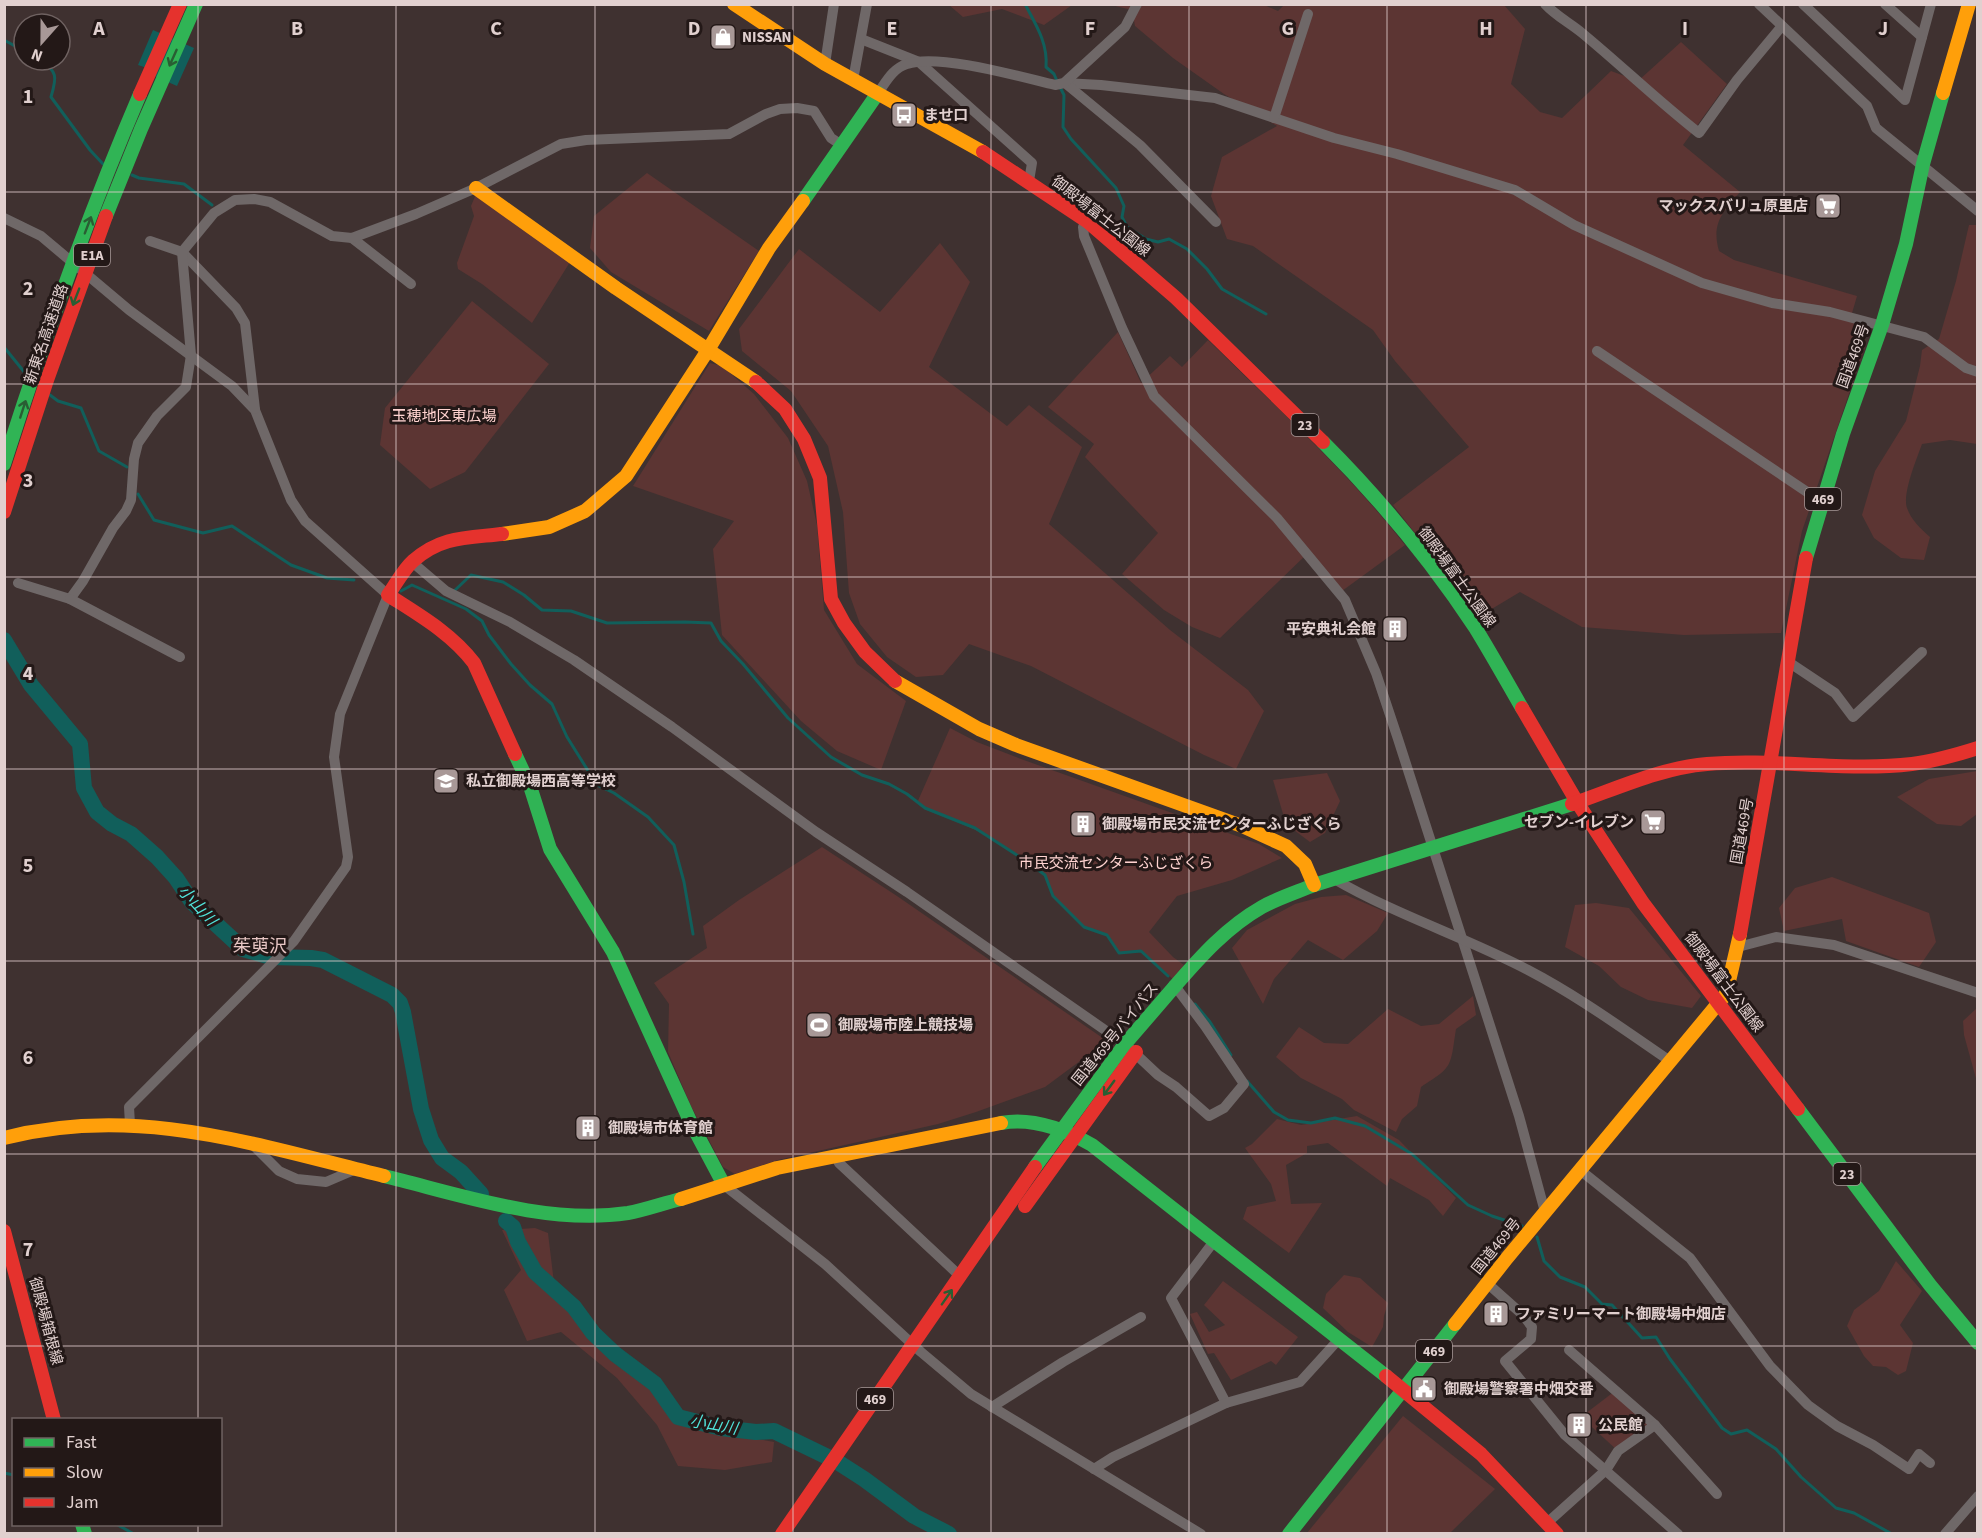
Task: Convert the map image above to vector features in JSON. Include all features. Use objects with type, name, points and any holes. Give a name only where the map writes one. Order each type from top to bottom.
[{"type":"main road","name":"新東名高速道路","points":[[4,464],[53,318],[113,159],[180,4]]},
{"type":"main road","name":"新東名高速道路","points":[[4,512],[66,323],[136,141],[196,4]]},
{"type":"main road","name":"御殿場富士公園線","points":[[734,4],[825,64],[1029,181],[1088,222],[1176,298],[1344,462],[1398,523],[1476,630],[1577,802],[1643,903],[1930,1285],[1977,1343]]},
{"type":"main road","name":"国道469号","points":[[1289,1533],[1487,1283],[1726,994],[1738,947],[1806,556],[1843,434],[1882,325],[1906,244],[1923,164],[1971,25],[1969,4]]},
{"type":"main road","points":[[724,1185],[691,1124],[613,952],[550,849],[530,786],[474,663],[465,649],[454,639],[388,595],[412,562],[437,544],[456,539],[549,527],[585,511],[626,476],[708,350],[769,248],[843,146],[878,93]]},
{"type":"main road","points":[[476,188],[616,288],[759,384],[785,409],[804,439],[820,478],[831,599],[844,623],[865,652],[897,682],[979,729],[1016,745],[1242,826],[1286,846],[1305,864],[1314,885]]},
{"type":"main road","name":"国道469号バイパス","points":[[793,1533],[830,1473],[917,1348],[1075,1135],[1130,1049],[1175,986],[1213,944],[1244,919],[1263,907],[1314,885],[1433,849],[1650,776],[1703,764],[1771,762],[1855,766],[1919,764],[1960,755],[1977,748]]},
{"type":"main road","name":"国道469号バイパス","points":[[917,1348],[961,1276],[1062,1129],[1130,1049]]},
{"type":"main road","points":[[4,1138],[25,1132],[71,1125],[166,1126],[206,1133],[519,1209],[571,1215],[628,1213],[777,1168],[1005,1122],[1022,1120],[1062,1129],[1092,1145],[1340,1338],[1481,1454],[1557,1533]]},
{"type":"main road","name":"御殿場箱根線","points":[[4,1231],[54,1418]]},
{"type":"main road","name":"国道469号バイパス","points":[[782,1533],[830,1473]]},
{"type":"street","points":[[825,64],[834,4]]},
{"type":"street","points":[[853,80],[867,4]]},
{"type":"street","points":[[1064,83],[1125,27],[1137,4]]},
{"type":"street","points":[[1545,4],[1635,78],[1668,110],[1699,133],[1737,80],[1782,26]]},
{"type":"street","points":[[1803,4],[1905,100],[1930,4]]},
{"type":"street","points":[[1885,4],[1922,38]]},
{"type":"street","points":[[1760,5],[1867,106],[1876,128],[1923,164],[1977,211]]},
{"type":"street","points":[[1274,118],[1308,14]]},
{"type":"street","points":[[861,39],[919,62],[1032,163],[1029,181]]},
{"type":"street","points":[[878,93],[893,71],[907,64],[919,62],[951,63],[1055,85],[1064,83],[1101,85],[1215,98],[1334,138],[1397,154],[1515,190],[1574,225],[1702,283],[1772,303],[1830,312],[1924,338],[1966,368],[1977,372]]},
{"type":"street","points":[[1064,83],[1140,145],[1215,222]]},
{"type":"street","points":[[70,599],[131,500],[134,459],[138,443],[157,416],[186,387],[191,355],[182,252],[214,213],[235,200],[255,198],[270,202],[332,236],[352,238],[476,188],[561,144],[586,140],[729,134],[766,114],[780,109],[797,108],[814,111],[831,138],[843,146]]},
{"type":"street","points":[[4,218],[41,236],[129,310],[232,386],[255,410]]},
{"type":"street","points":[[1088,222],[1083,227],[1084,236],[1122,328],[1154,396],[1277,518],[1345,600],[1376,673],[1519,1116],[1545,1212]]},
{"type":"street","points":[[352,238],[411,284]]},
{"type":"street","points":[[130,1124],[129,1107],[294,941],[346,867],[348,857],[334,757],[339,714],[388,595],[305,521],[291,500],[255,410],[245,323],[236,308],[182,252],[150,241]]},
{"type":"street","points":[[1597,351],[1822,502]]},
{"type":"street","points":[[412,562],[451,593],[510,622],[574,660],[816,832],[907,892],[1130,1049],[1209,1116],[1224,1108],[1244,1084],[1175,986]]},
{"type":"street","points":[[18,583],[70,599],[180,657]]},
{"type":"street","points":[[1787,660],[1835,693],[1853,717],[1922,652]]},
{"type":"street","points":[[1334,879],[1518,965],[1579,999],[1670,1060]]},
{"type":"street","points":[[1738,947],[1776,937],[1834,945],[1977,993]]},
{"type":"street","points":[[254,1145],[279,1171],[297,1179],[326,1182],[354,1170]]},
{"type":"street","points":[[836,1157],[838,1163],[961,1276]]},
{"type":"street","points":[[1580,1170],[1690,1258],[1770,1366],[1808,1405],[1837,1426],[1873,1445],[1909,1469],[1919,1454],[1930,1463]]},
{"type":"street","points":[[724,1185],[825,1264],[971,1394],[1201,1533]]},
{"type":"street","points":[[1215,1240],[1171,1298],[1226,1403]]},
{"type":"street","points":[[1487,1283],[1523,1315],[1532,1327],[1532,1339],[1505,1361],[1565,1435],[1661,1521],[1678,1533]]},
{"type":"street","points":[[992,1407],[1063,1362],[1141,1317]]},
{"type":"street","points":[[1094,1469],[1113,1457],[1226,1403],[1300,1382],[1340,1338]]},
{"type":"street","points":[[1569,1350],[1654,1425],[1717,1494]]},
{"type":"street","points":[[1547,1523],[1606,1470],[1618,1451],[1654,1425]]},
{"type":"street","points":[[1945,1533],[1977,1496]]},
{"type":"green space","points":[[1262,4],[1278,11],[1285,4],[1504,5],[1525,29],[1511,84],[1540,112],[1562,118],[1611,71],[1638,81],[1681,42],[1727,84],[1683,145],[1740,192],[1720,218],[1717,233],[1719,251],[1734,260],[1857,296],[1850,320],[1864,333],[1866,344],[1802,531],[1781,633],[1684,635],[1582,627],[1520,592],[1480,616],[1393,505],[1469,447],[1395,361],[1373,330],[1253,246],[1227,239],[1211,196],[1222,157],[1277,126],[1224,94],[1173,58],[1135,26],[1132,10],[1111,5]]},
{"type":"green space","points":[[949,5],[1072,5],[1044,25],[1002,9],[963,17]]},
{"type":"green space","points":[[647,173],[759,251],[709,331],[611,272],[590,248],[594,216]]},
{"type":"green space","points":[[476,194],[570,262],[532,323],[482,284],[458,269],[457,263],[474,216],[471,206]]},
{"type":"green space","points":[[1969,225],[1977,225],[1978,443],[1950,440],[1922,444],[1911,476],[1906,502],[1911,516],[1930,537],[1924,560],[1901,558],[1874,538],[1862,515],[1875,471],[1906,421],[1922,350],[1939,339]]},
{"type":"green space","points":[[940,243],[970,282],[929,367],[1007,426],[1029,405],[1082,447],[1049,524],[1170,630],[1248,690],[1264,711],[1236,769],[1204,755],[1031,666],[969,644],[943,675],[916,677],[887,657],[860,624],[849,593],[843,512],[828,446],[791,391],[742,351],[739,329],[799,249],[880,312]]},
{"type":"green space","name":"玉穂地区東広場","points":[[472,301],[549,364],[465,472],[430,489],[380,445],[385,408]]},
{"type":"green space","points":[[1118,332],[1141,383],[1170,356],[1182,367],[1208,340],[1335,465],[1405,545],[1342,591],[1309,552],[1220,638],[1192,627],[1164,610],[1122,574],[1158,533],[1085,457],[1094,444],[1048,407]]},
{"type":"green space","points":[[710,363],[722,366],[754,394],[788,438],[807,481],[817,525],[824,610],[857,664],[906,701],[881,770],[837,751],[801,721],[722,635],[713,549],[734,521],[633,486]]},
{"type":"green space","name":"市民交流センターふじざくら","points":[[950,728],[977,742],[1021,759],[1259,844],[1282,858],[1232,880],[1177,896],[1149,932],[1184,965],[1174,980],[1141,951],[1119,953],[1107,935],[1084,927],[1053,896],[1045,875],[1026,861],[987,835],[917,803]]},
{"type":"green space","points":[[1977,771],[1977,814],[1961,826],[1937,824],[1897,797],[1929,779]]},
{"type":"green space","points":[[1327,773],[1340,801],[1325,833],[1310,842],[1286,824],[1273,780]]},
{"type":"green space","points":[[822,847],[1107,1041],[1045,1087],[976,1112],[938,1124],[778,1160],[735,1174],[723,1167],[691,1106],[668,1052],[669,1004],[654,983],[707,948],[703,926]]},
{"type":"green space","points":[[1832,877],[1929,913],[1936,942],[1919,967],[1846,941],[1842,919],[1784,931],[1779,908],[1795,888]]},
{"type":"green space","points":[[1346,895],[1388,913],[1377,931],[1343,960],[1308,940],[1274,979],[1263,1004],[1232,948],[1247,930],[1295,904],[1321,897]]},
{"type":"green space","points":[[1596,903],[1629,908],[1701,996],[1692,1008],[1648,1000],[1621,987],[1599,966],[1565,947],[1575,905]]},
{"type":"green space","points":[[1473,996],[1476,1015],[1456,1029],[1449,1064],[1440,1074],[1421,1087],[1417,1106],[1402,1119],[1396,1132],[1354,1110],[1342,1099],[1301,1078],[1276,1057],[1299,1027],[1324,1043],[1348,1044],[1388,1009],[1421,1026],[1439,1024]]},
{"type":"green space","points":[[1977,1008],[1977,1082],[1964,1035],[1963,1021]]},
{"type":"green space","points":[[1357,1116],[1399,1140],[1456,1198],[1443,1216],[1429,1200],[1390,1178],[1387,1186],[1328,1143],[1307,1146],[1307,1153],[1286,1165],[1291,1204],[1322,1203],[1289,1253],[1243,1219],[1247,1207],[1276,1201],[1271,1184],[1245,1148],[1277,1119],[1301,1125]]},
{"type":"green space","points":[[535,1228],[548,1233],[554,1283],[588,1315],[683,1424],[774,1442],[772,1462],[725,1470],[678,1466],[657,1425],[617,1378],[561,1332],[527,1341],[504,1290],[521,1270],[502,1230]]},
{"type":"green space","points":[[1896,1261],[1922,1291],[1900,1325],[1913,1343],[1906,1371],[1898,1375],[1886,1367],[1873,1366],[1864,1356],[1847,1326],[1854,1310],[1879,1291]]},
{"type":"green space","points":[[1344,1275],[1360,1278],[1388,1303],[1383,1327],[1372,1347],[1348,1332],[1323,1308],[1326,1294]]},
{"type":"green space","points":[[1223,1281],[1298,1337],[1276,1365],[1271,1361],[1231,1380],[1214,1353],[1208,1354],[1190,1314],[1197,1312],[1209,1332],[1225,1325],[1204,1305]]},
{"type":"green space","points":[[1615,1391],[1655,1425],[1618,1451],[1581,1417]]},
{"type":"green space","points":[[1403,1416],[1495,1489],[1450,1533],[1307,1533]]},
{"type":"water","points":[[153,30],[194,48],[177,86],[145,72],[147,68],[138,65]]},
{"type":"waterway","points":[[1025,4],[1043,42],[1046,67],[1054,74],[1057,81]]},
{"type":"waterway","points":[[4,40],[12,44]]},
{"type":"waterway","points":[[53,72],[55,79],[51,97],[103,164]]},
{"type":"waterway","points":[[1060,87],[1064,95],[1063,127],[1071,139],[1116,188],[1124,206],[1122,217],[1127,227],[1146,239],[1158,242],[1169,239],[1187,249],[1207,269],[1222,289],[1266,314]]},
{"type":"waterway","points":[[132,175],[184,184],[212,205]]},
{"type":"waterway","points":[[4,347],[25,373]]},
{"type":"waterway","points":[[50,395],[58,401],[81,408],[99,451],[127,467]]},
{"type":"waterway","points":[[138,494],[154,520],[203,533],[232,526],[291,565],[327,578],[354,580]]},
{"type":"waterway","points":[[453,592],[471,575],[503,582],[542,610],[571,611],[607,623],[711,623],[721,641],[788,718],[831,757],[862,775],[889,784],[925,808],[975,828],[1026,861],[1045,875],[1053,896],[1084,927],[1107,935],[1119,953],[1141,951],[1168,976]]},
{"type":"waterway","points":[[401,591],[412,585],[466,609],[482,621],[489,635],[511,664],[552,704],[567,737],[597,785],[614,793],[648,817],[674,845],[684,882],[693,934]]},
{"type":"waterway","name":"小山川","points":[[4,640],[31,685],[80,744],[84,788],[97,812],[112,824],[131,834],[157,857],[176,878],[192,902],[243,949],[271,957],[323,960],[392,995],[400,1003],[421,1109],[431,1140],[442,1158],[461,1172],[481,1194]]},
{"type":"waterway","points":[[1195,1004],[1210,1022],[1231,1055]]},
{"type":"waterway","points":[[1247,1081],[1274,1112],[1288,1120],[1311,1123],[1335,1118],[1365,1126],[1412,1154],[1468,1205],[1522,1226]]},
{"type":"waterway","name":"小山川","points":[[506,1221],[513,1227],[518,1242],[535,1272],[574,1307],[593,1333],[615,1354],[655,1384],[678,1417],[721,1428],[756,1432],[774,1431],[836,1461],[914,1516],[949,1534]]},
{"type":"waterway","points":[[1537,1237],[1544,1261],[1560,1277],[1585,1287],[1602,1304],[1612,1305],[1642,1338],[1656,1337],[1722,1428],[1731,1434],[1747,1430],[1776,1449],[1801,1477],[1836,1508],[1854,1513],[1892,1534]]},
{"type":"waterway","points":[[4,1473],[12,1475]]},
{"type":"waterway","points":[[120,1526],[134,1534]]},
{"type":"traffic: fast","points":[[106,216],[196,4]]},
{"type":"traffic: fast","points":[[803,201],[878,93]]},
{"type":"traffic: fast","points":[[1806,558],[1843,434],[1882,325],[1906,244],[1923,164],[1943,93]]},
{"type":"traffic: fast","points":[[4,464],[35,370],[102,185],[140,94]]},
{"type":"traffic: fast","points":[[1323,442],[1385,509],[1442,580],[1476,629],[1522,708]]},
{"type":"traffic: fast","points":[[515,754],[530,786],[550,849],[613,952],[691,1123],[724,1185]]},
{"type":"traffic: fast","points":[[1175,986],[1226,933],[1249,915],[1274,901],[1314,885],[1572,804]]},
{"type":"traffic: fast","points":[[1035,1167],[1125,1044],[1175,986]]},
{"type":"traffic: fast","points":[[1798,1109],[1930,1285],[1978,1343]]},
{"type":"traffic: fast","points":[[1001,1123],[1036,1123],[1070,1134],[1092,1145],[1386,1376]]},
{"type":"traffic: fast","points":[[384,1176],[505,1206],[567,1215],[597,1216],[628,1213],[681,1199]]},
{"type":"traffic: fast","points":[[1289,1534],[1455,1324]]},
{"type":"traffic: fast","points":[[83,1526],[85,1534]]},
{"type":"traffic: slow","points":[[734,4],[825,64],[983,152]]},
{"type":"traffic: slow","points":[[1943,93],[1969,4]]},
{"type":"traffic: slow","points":[[476,188],[616,288],[756,382]]},
{"type":"traffic: slow","points":[[502,534],[549,527],[585,511],[626,476],[708,350],[769,248],[803,201]]},
{"type":"traffic: slow","points":[[895,681],[979,729],[1016,745],[1242,826],[1286,846],[1305,864],[1314,885]]},
{"type":"traffic: slow","points":[[1455,1324],[1726,994],[1740,934]]},
{"type":"traffic: slow","points":[[681,1199],[777,1168],[1001,1123]]},
{"type":"traffic: slow","points":[[4,1138],[53,1129],[101,1125],[149,1127],[243,1141],[384,1176]]},
{"type":"traffic: jam","points":[[140,94],[180,4]]},
{"type":"traffic: jam","points":[[983,152],[1088,222],[1176,298],[1323,442]]},
{"type":"traffic: jam","points":[[4,512],[46,383],[106,216]]},
{"type":"traffic: jam","points":[[756,382],[785,409],[804,439],[820,478],[831,599],[844,623],[865,652],[895,681]]},
{"type":"traffic: jam","points":[[502,534],[455,540],[434,547],[409,565],[388,595],[445,634],[474,663],[515,754]]},
{"type":"traffic: jam","points":[[1740,934],[1806,558]]},
{"type":"traffic: jam","points":[[1522,708],[1577,802],[1643,903],[1798,1109]]},
{"type":"traffic: jam","points":[[1572,804],[1655,774],[1690,766],[1733,763],[1886,766],[1929,761],[1978,748]]},
{"type":"traffic: jam","points":[[1025,1206],[1136,1052]]},
{"type":"traffic: jam","points":[[782,1534],[1035,1167]]},
{"type":"traffic: jam","points":[[4,1231],[53,1418]]},
{"type":"traffic: jam","points":[[1386,1376],[1481,1454],[1557,1534]]},
{"type":"place","name":"NISSAN","points":[[723,37]]},
{"type":"place","name":"ませ口","points":[[904,115]]},
{"type":"place","name":"マックスバリュ原里店","points":[[1828,206]]},
{"type":"place","name":"平安典礼会館","points":[[1395,629]]},
{"type":"place","name":"私立御殿場西高等学校","points":[[446,781]]},
{"type":"place","name":"セブン-イレブン","points":[[1653,822]]},
{"type":"place","name":"御殿場市民交流センターふじざくら","points":[[1083,824]]},
{"type":"place","name":"御殿場市陸上競技場","points":[[819,1025]]},
{"type":"place","name":"御殿場市体育館","points":[[588,1128]]},
{"type":"place","name":"ファミリーマート御殿場中畑店","points":[[1496,1314]]},
{"type":"place","name":"御殿場警察署中畑交番","points":[[1424,1389]]},
{"type":"place","name":"公民館","points":[[1579,1425]]},
{"type":"district","name":"茱萸沢","points":[[260,946]]}]
